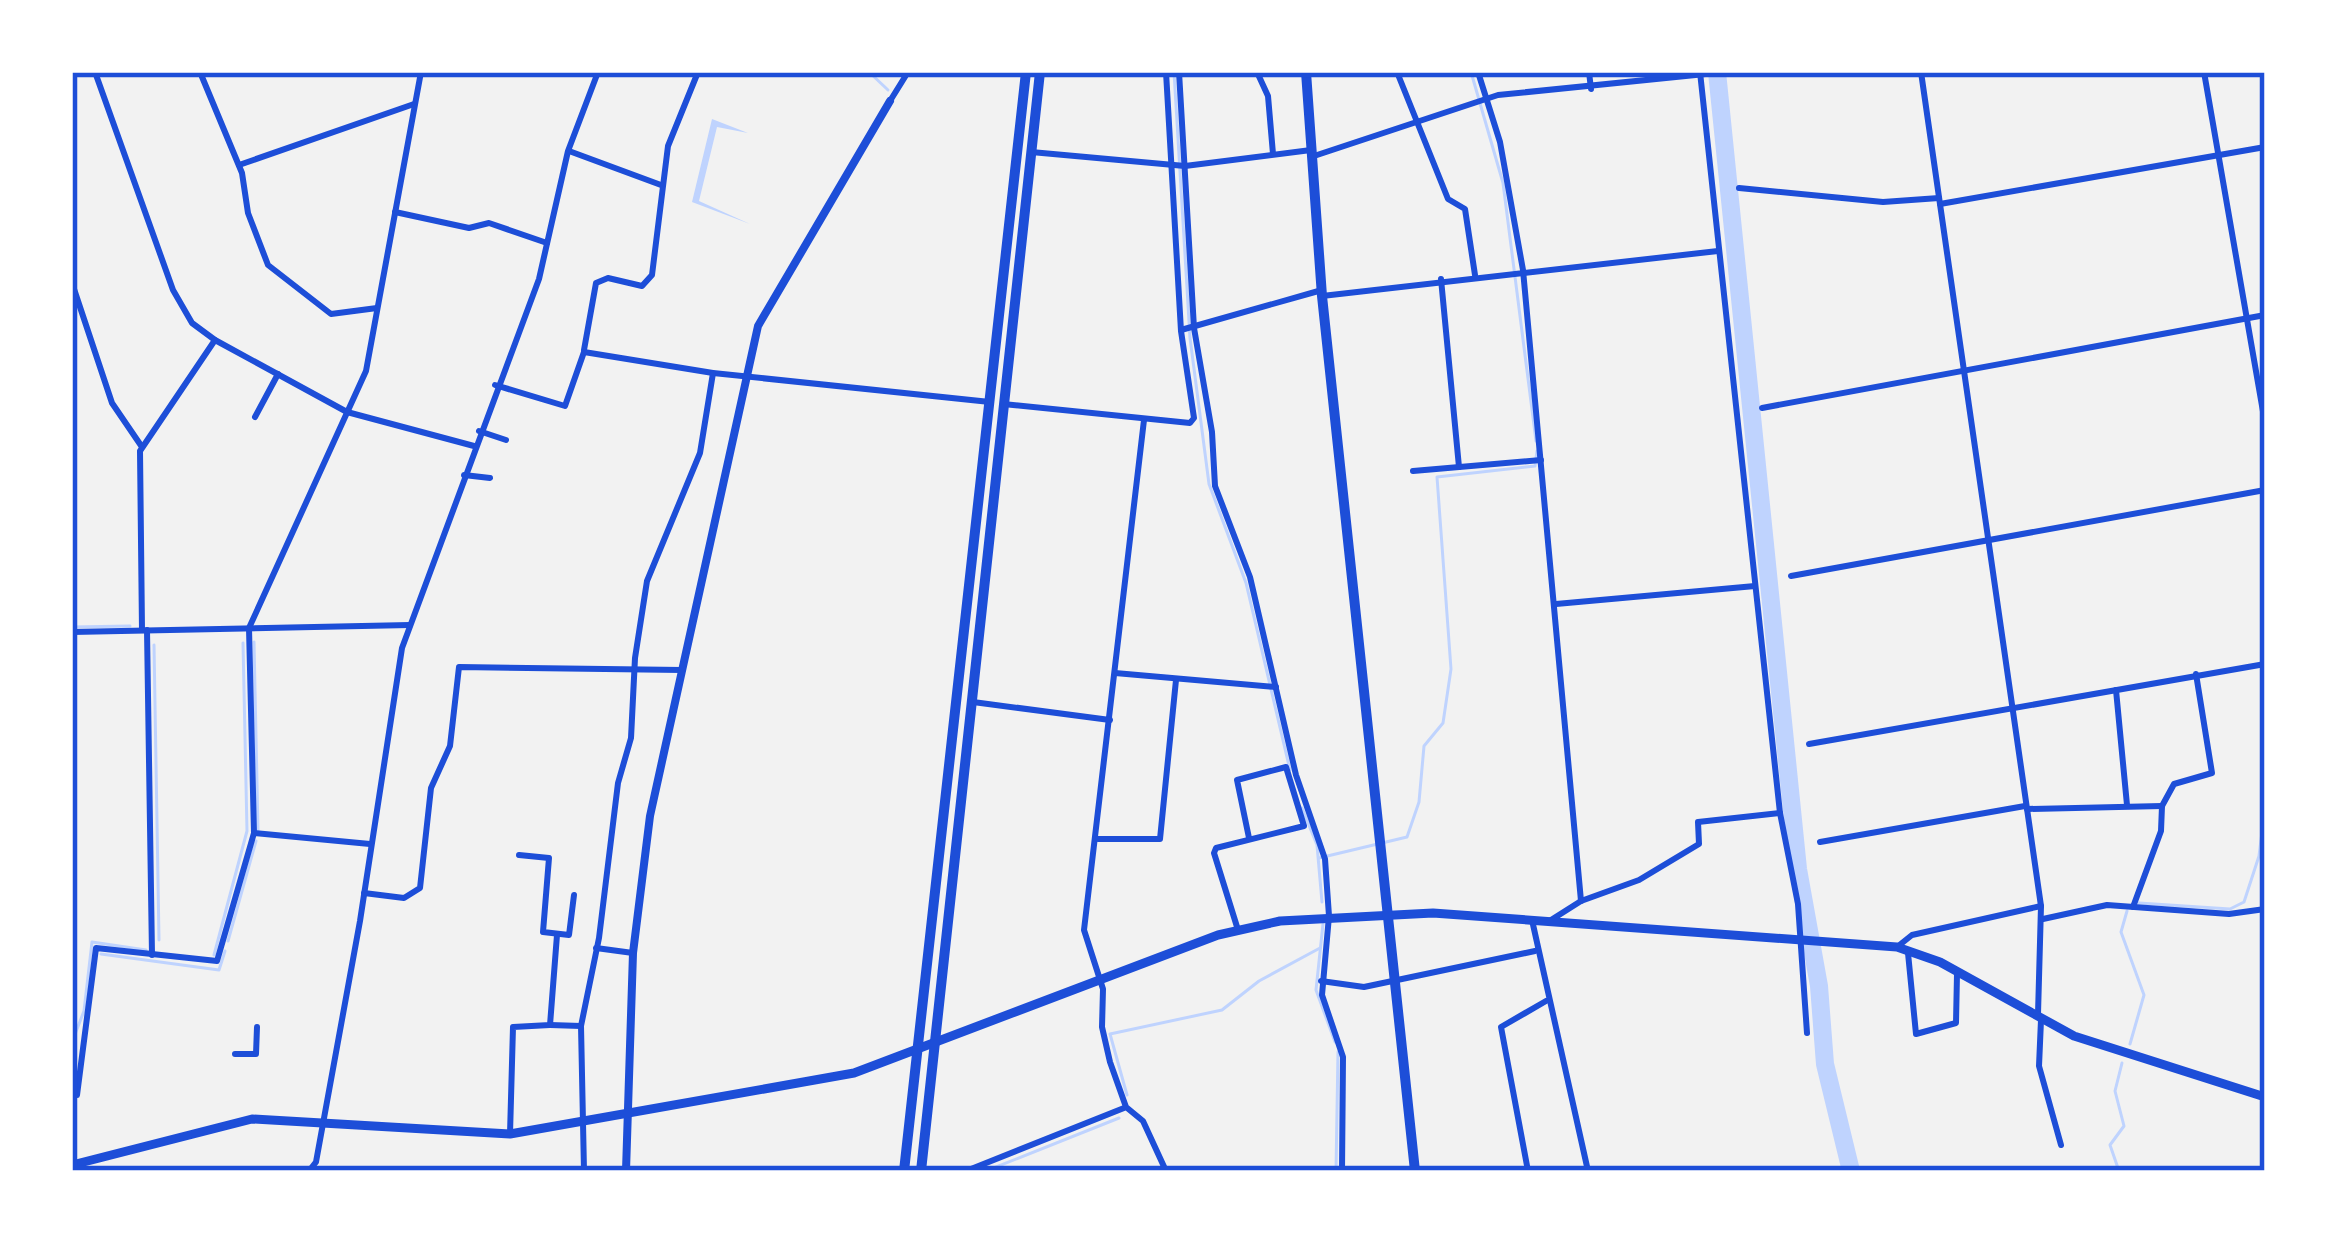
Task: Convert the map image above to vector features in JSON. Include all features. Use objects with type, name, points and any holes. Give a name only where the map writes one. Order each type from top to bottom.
[{"type":"main road","points":[[904,1171],[1026,72]]},
{"type":"main road","points":[[921,1171],[1008,404],[1040,72]]},
{"type":"main road","points":[[1306,72],[1322,293],[1415,1171]]},
{"type":"main road","points":[[72,1165],[228,1122],[322,1122],[510,1134],[626,1117],[854,1073],[920,1053],[1238,930],[1329,916],[1390,913],[1823,938],[1903,948],[1957,971],[2097,1046],[2265,1097]]},
{"type":"street","points":[[95,72],[173,290],[192,323],[347,412],[474,446]]},
{"type":"street","points":[[200,72],[239,165],[248,213],[278,278],[331,314],[377,308]]},
{"type":"street","points":[[76,1095],[75,1051],[96,948],[217,961],[254,832],[250,628],[367,371],[421,72]]},
{"type":"street","points":[[309,1171],[322,1122],[410,625],[538,278],[568,151],[598,72]]},
{"type":"street","points":[[495,385],[565,406],[584,352],[596,283],[608,278],[642,286],[650,280],[675,120],[698,72]]},
{"type":"street","points":[[626,1171],[633,953],[650,816],[758,326],[908,72]]},
{"type":"street","points":[[584,352],[713,373],[1190,424],[1194,418],[1181,331],[1166,72]]},
{"type":"street","points":[[1179,72],[1194,328],[1212,431],[1215,486],[1250,577],[1304,811],[1304,826],[1249,838],[1214,853],[1238,930]]},
{"type":"street","points":[[1257,72],[1268,96],[1273,155]]},
{"type":"street","points":[[1397,72],[1448,199],[1465,209],[1475,275]]},
{"type":"street","points":[[1478,72],[1523,271],[1580,901]]},
{"type":"street","points":[[1589,72],[1591,89]]},
{"type":"street","points":[[1031,152],[1185,166],[1311,154],[1487,100],[1725,72]]},
{"type":"street","points":[[1921,72],[2043,919],[2039,1066],[2061,1145]]},
{"type":"street","points":[[2204,72],[2265,423]]},
{"type":"street","points":[[1702,76],[1807,1033]]},
{"type":"street","points":[[239,165],[414,104]]},
{"type":"street","points":[[1738,188],[1883,202],[1940,201],[2265,147]]},
{"type":"street","points":[[568,151],[662,185]]},
{"type":"street","points":[[394,212],[469,228],[489,224],[547,243]]},
{"type":"street","points":[[1181,331],[1322,293],[1718,251]]},
{"type":"street","points":[[1442,279],[1459,467]]},
{"type":"street","points":[[72,283],[112,403],[142,447],[152,955]]},
{"type":"street","points":[[1762,408],[2265,315]]},
{"type":"street","points":[[142,447],[215,340]]},
{"type":"street","points":[[584,1171],[579,1125],[581,1026],[618,783],[631,737],[647,580],[700,453],[713,373]]},
{"type":"street","points":[[254,417],[278,374]]},
{"type":"street","points":[[1126,1107],[1102,1027],[1101,982],[1084,930],[1144,420]]},
{"type":"street","points":[[479,430],[506,440]]},
{"type":"street","points":[[1413,471],[1542,460]]},
{"type":"street","points":[[464,476],[490,478]]},
{"type":"street","points":[[1791,576],[2265,490]]},
{"type":"street","points":[[1556,604],[1756,586]]},
{"type":"street","points":[[72,632],[410,625]]},
{"type":"street","points":[[1809,744],[2265,664]]},
{"type":"street","points":[[364,893],[404,898],[416,896],[420,888],[431,788],[450,746],[459,667],[682,670]]},
{"type":"street","points":[[1115,673],[1276,687]]},
{"type":"street","points":[[2133,907],[2161,831],[2162,806],[2178,781],[2212,772],[2196,674]]},
{"type":"street","points":[[1098,839],[1160,839],[1176,680]]},
{"type":"street","points":[[2116,689],[2127,806]]},
{"type":"street","points":[[973,703],[1110,720]]},
{"type":"street","points":[[1249,838],[1237,780],[1286,767],[1325,859],[1329,916],[1322,981],[1343,1057],[1342,1171]]},
{"type":"street","points":[[1820,842],[2026,808],[2162,806]]},
{"type":"street","points":[[1550,922],[1555,913],[1639,880],[1700,844],[1698,822],[1780,813]]},
{"type":"street","points":[[254,832],[371,844]]},
{"type":"street","points":[[519,855],[549,858],[543,932],[569,935],[574,895]]},
{"type":"street","points":[[2043,919],[2107,905],[2230,914],[2265,909]]},
{"type":"street","points":[[1957,971],[1956,1023],[1916,1034],[1903,948],[1912,934],[2041,906]]},
{"type":"street","points":[[1532,920],[1535,951],[1565,1055],[1588,1171]]},
{"type":"street","points":[[550,1025],[556,935]]},
{"type":"street","points":[[596,947],[633,953]]},
{"type":"street","points":[[1322,981],[1354,988],[1535,951]]},
{"type":"street","points":[[2265,993],[2265,1002]]},
{"type":"street","points":[[1528,1171],[1501,1027],[1546,1000]]},
{"type":"street","points":[[510,1134],[513,1027],[581,1026]]},
{"type":"street","points":[[235,1054],[256,1054],[257,1027]]},
{"type":"street","points":[[966,1171],[1126,1107],[1133,1108],[1143,1121],[1166,1171]]},
{"type":"water","points":[[712,119],[748,133],[717,127],[699,201],[750,224],[692,202]]},
{"type":"waterway","points":[[869,72],[888,90]]},
{"type":"waterway","points":[[1174,72],[1190,338],[1209,484],[1246,583],[1290,770]]},
{"type":"waterway","points":[[1471,72],[1503,183],[1536,441]]},
{"type":"waterway","points":[[1717,72],[1798,869],[1819,986],[1825,1064],[1851,1171]]},
{"type":"waterway","points":[[1319,858],[1407,837],[1419,802],[1424,746],[1443,723],[1451,669],[1437,477],[1535,466],[1537,451]]},
{"type":"waterway","points":[[72,627],[130,626]]},
{"type":"waterway","points":[[254,642],[258,831]]},
{"type":"waterway","points":[[214,955],[247,831],[243,643]]},
{"type":"waterway","points":[[154,645],[159,940]]},
{"type":"waterway","points":[[2265,672],[2265,690]]},
{"type":"waterway","points":[[1302,808],[1317,845],[1322,902]]},
{"type":"waterway","points":[[2139,903],[2230,909],[2244,902],[2259,856],[2265,808]]},
{"type":"waterway","points":[[228,941],[256,841]]},
{"type":"waterway","points":[[2127,911],[2121,932],[2144,995],[2130,1044]]},
{"type":"waterway","points":[[1323,924],[1316,990],[1335,1042]]},
{"type":"waterway","points":[[72,1042],[84,1011],[92,942],[146,950]]},
{"type":"waterway","points":[[1127,1095],[1110,1034],[1222,1010],[1259,981],[1320,948]]},
{"type":"waterway","points":[[101,954],[219,970],[225,951]]},
{"type":"waterway","points":[[1336,1171],[1338,1052]]},
{"type":"waterway","points":[[2119,1171],[2110,1145],[2124,1126],[2115,1091],[2122,1063]]},
{"type":"waterway","points":[[986,1171],[1119,1118]]}]
